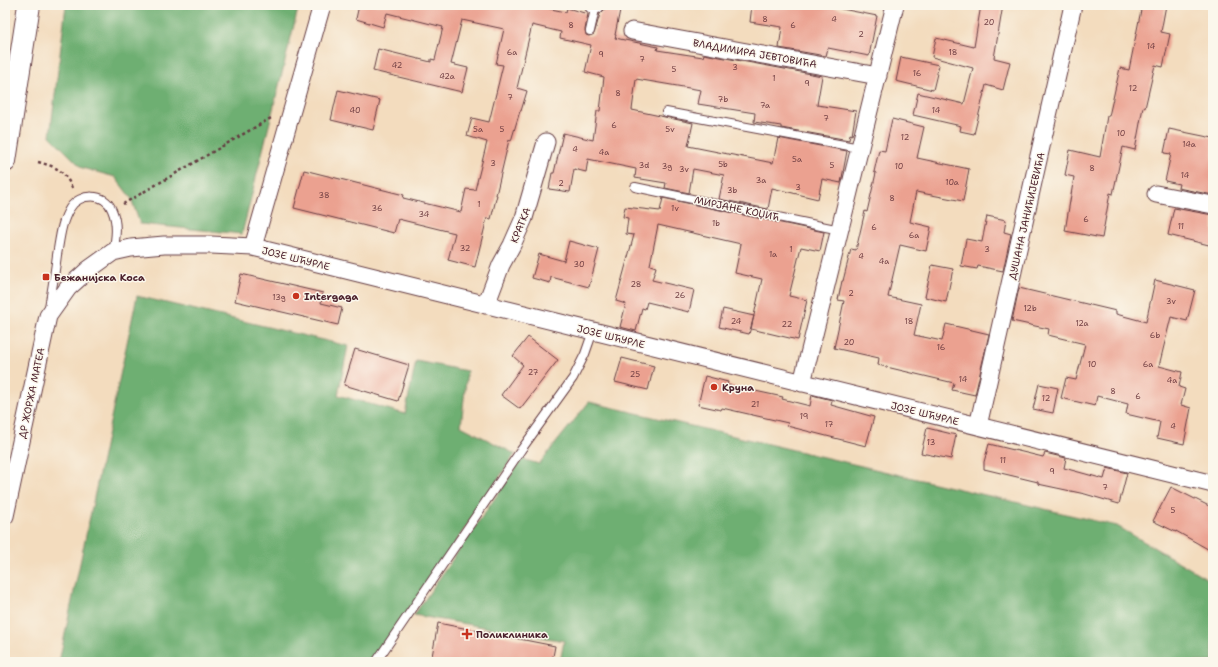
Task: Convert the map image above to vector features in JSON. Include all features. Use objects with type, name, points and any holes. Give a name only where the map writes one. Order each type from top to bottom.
[{"type":"highway","points":[[5,161],[29,5]]},
{"type":"street","name":"ЈОЗЕ ШЋУРЛЕ","points":[[322,5],[253,247],[1213,484]]},
{"type":"street","points":[[802,383],[895,5]]},
{"type":"street","name":"ДУШАНА ЈАНИЋИЈЕВИЋА","points":[[978,426],[1073,5]]},
{"type":"street","name":"ВЛАДИМИРА ЈЕВТОВИЋА","points":[[632,31],[878,76]]},
{"type":"street","name":"КРАТКА","points":[[486,305],[501,264],[512,245],[524,218],[546,142]]},
{"type":"street","points":[[1156,194],[1213,205]]},
{"type":"street","points":[[48,316],[68,288],[88,270],[113,252],[131,248],[164,245],[253,247]]},
{"type":"street","name":"ДР ЖОРЖА МАТЕА","points":[[5,516],[48,316]]},
{"type":"lane","points":[[590,31],[595,5]]},
{"type":"lane","points":[[666,112],[860,148]]},
{"type":"lane","name":"МИРЈАНЕ КОЏИЋ","points":[[635,187],[840,230]]},
{"type":"lane","points":[[48,316],[62,226],[70,208],[80,198],[95,196],[102,199],[112,210],[116,230],[113,252]]},
{"type":"lane","points":[[376,662],[521,450],[573,378],[585,354],[593,331]]},
{"type":"path","points":[[112,210],[294,104]]},
{"type":"path","points":[[38,162],[54,166],[67,177],[77,201]]},
{"type":"green space","points":[[66,5],[299,5],[242,234],[140,224],[131,198],[115,177],[82,168],[50,136]]},
{"type":"green space","points":[[137,296],[348,346],[338,395],[405,414],[416,361],[467,371],[461,426],[515,454],[375,662],[59,662]]},
{"type":"green space","points":[[589,402],[1117,526],[1213,582],[1213,662],[560,662],[564,641],[414,615],[522,459],[539,464]]},
{"type":"building","points":[[359,5],[531,5],[566,12],[567,8],[588,14],[585,30],[586,35],[589,36],[594,34],[600,14],[606,5],[621,5],[615,38],[658,47],[657,50],[703,57],[704,54],[822,76],[817,105],[856,111],[852,135],[850,134],[849,140],[754,122],[755,113],[698,104],[701,90],[636,79],[632,110],[693,123],[688,146],[773,163],[778,138],[847,151],[841,183],[822,179],[818,199],[772,188],[768,209],[719,199],[724,175],[693,169],[689,193],[665,188],[666,183],[635,178],[636,169],[588,159],[586,172],[574,169],[570,192],[549,189],[563,133],[593,140],[597,111],[600,111],[604,77],[585,72],[591,45],[560,38],[561,32],[532,25],[517,88],[527,91],[511,141],[509,140],[491,219],[487,218],[475,267],[448,260],[455,233],[398,219],[394,233],[294,208],[304,170],[404,195],[403,198],[461,212],[466,189],[475,190],[487,142],[467,136],[472,118],[489,122],[503,65],[496,64],[504,29],[462,20],[451,64],[468,68],[462,92],[373,71],[378,49],[431,62],[431,59],[435,60],[443,27],[387,13],[383,27],[356,19]]},
{"type":"building","points":[[752,5],[822,5],[877,16],[869,56],[828,48],[826,56],[779,48],[782,27],[750,22]]},
{"type":"building","points":[[981,5],[1003,5],[994,58],[1010,62],[1003,90],[986,85],[974,134],[960,131],[961,126],[913,115],[918,93],[964,104],[973,68],[932,57],[936,38],[974,47]]},
{"type":"building","points":[[1142,5],[1166,5],[1161,32],[1170,34],[1163,67],[1155,65],[1145,108],[1143,107],[1135,150],[1123,147],[1113,194],[1110,193],[1102,238],[1065,231],[1074,177],[1065,175],[1070,150],[1100,157],[1107,116],[1109,116],[1120,68],[1129,70]]},
{"type":"building","points":[[901,57],[939,65],[933,90],[896,81]]},
{"type":"building","points":[[338,90],[380,100],[373,130],[331,120]]},
{"type":"building","points":[[892,119],[924,127],[917,158],[969,169],[963,201],[916,192],[910,222],[931,227],[926,251],[900,245],[888,297],[921,304],[914,335],[942,341],[946,324],[989,334],[975,395],[952,390],[954,383],[878,365],[879,358],[834,348],[844,301],[838,300],[842,281],[851,249],[856,250],[876,173],[874,172],[879,150],[885,151]]},
{"type":"building","points":[[1169,129],[1213,138],[1213,195],[1178,188],[1179,184],[1165,181],[1171,154],[1164,153]]},
{"type":"building","points":[[663,198],[824,232],[820,251],[801,247],[789,296],[807,300],[798,340],[751,329],[762,279],[735,273],[741,244],[658,225],[650,265],[656,267],[652,280],[694,290],[689,312],[647,302],[645,309],[642,308],[636,331],[620,327],[626,304],[616,301],[634,235],[626,234],[628,218],[623,217],[625,207],[660,211]]},
{"type":"building","points":[[1174,208],[1213,215],[1213,246],[1168,235]]},
{"type":"building","points":[[987,216],[1006,220],[1004,232],[1011,234],[1003,271],[978,266],[977,269],[961,266],[966,239],[982,242]]},
{"type":"building","points":[[569,241],[599,249],[589,287],[551,277],[550,283],[532,278],[539,254],[564,261]]},
{"type":"building","points":[[932,265],[953,269],[946,302],[925,297]]},
{"type":"building","points":[[241,274],[323,293],[321,303],[342,308],[338,325],[235,301]]},
{"type":"building","points":[[1155,280],[1195,290],[1187,321],[1171,317],[1159,366],[1182,372],[1179,387],[1185,389],[1181,405],[1191,408],[1184,444],[1157,438],[1160,422],[1126,414],[1128,404],[1097,396],[1095,406],[1061,398],[1066,378],[1076,380],[1085,344],[1048,335],[1049,329],[1012,321],[1019,288],[1116,311],[1116,314],[1146,322]]},
{"type":"building","points":[[723,309],[754,316],[749,334],[719,327]]},
{"type":"building","points":[[528,337],[558,360],[520,409],[501,395],[523,365],[513,356]]},
{"type":"building","points":[[355,349],[409,365],[398,401],[344,385]]},
{"type":"building","points":[[622,358],[654,366],[648,390],[615,382]]},
{"type":"building","points":[[705,376],[728,382],[727,385],[783,397],[782,399],[810,406],[812,395],[832,400],[831,405],[874,417],[866,446],[787,426],[788,423],[722,408],[721,410],[698,405]]},
{"type":"building","points":[[1039,384],[1058,388],[1053,413],[1033,409]]},
{"type":"building","points":[[927,428],[956,435],[951,459],[921,453]]},
{"type":"building","points":[[989,444],[1043,457],[1045,453],[1066,458],[1064,468],[1104,479],[1107,468],[1127,473],[1119,504],[984,469],[984,462]]},
{"type":"building","points":[[1171,487],[1213,508],[1213,552],[1176,531],[1153,521]]},
{"type":"building","name":"Поликлиника","points":[[438,623],[555,646],[552,662],[431,662]]},
{"type":"place","name":"Бежанијска Коса","points":[[46,277]]},
{"type":"place","name":"Intergaga","points":[[296,296]]},
{"type":"place","name":"Круна","points":[[714,387]]},
{"type":"place","name":"Поликлиника","points":[[467,634]]}]
